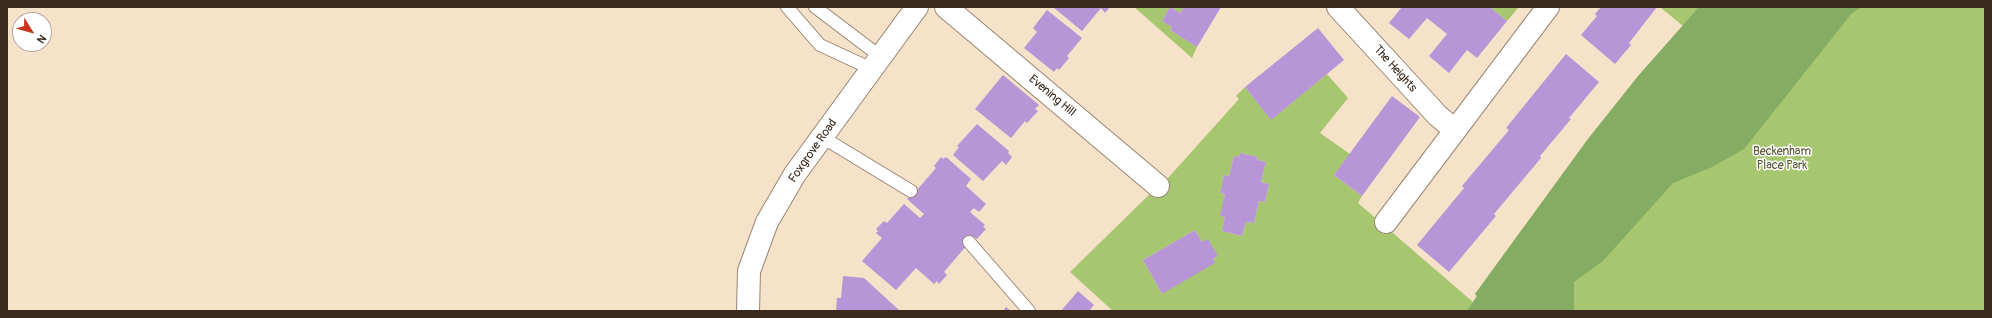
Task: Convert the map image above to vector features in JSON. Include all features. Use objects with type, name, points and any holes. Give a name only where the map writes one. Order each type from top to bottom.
[{"type":"street","name":"Foxgrove Road","points":[[748,311],[749,271],[767,222],[795,174],[917,7]]},
{"type":"street","name":"Evening Hill","points":[[946,7],[1158,186]]},
{"type":"street","name":"The Heights","points":[[1338,7],[1438,116],[1454,129]]},
{"type":"street","points":[[1386,222],[1454,129],[1548,7]]},
{"type":"lane","points":[[787,7],[820,45],[877,63]]},
{"type":"lane","points":[[815,7],[877,63]]},
{"type":"lane","points":[[822,137],[911,191]]},
{"type":"lane","points":[[970,242],[1029,311]]},
{"type":"green space","points":[[1134,7],[1170,7],[1162,21],[1172,27],[1170,30],[1197,47],[1192,58]]},
{"type":"green space","points":[[1170,7],[1184,7],[1180,13]]},
{"type":"green space","points":[[1490,7],[1519,7],[1507,21]]},
{"type":"green space","name":"Beckenham Place Park","points":[[1660,7],[1985,7],[1985,311],[1113,311],[1070,272],[1168,178],[1239,99],[1236,96],[1245,87],[1271,119],[1327,74],[1348,98],[1320,133],[1350,154],[1334,175],[1362,196],[1358,203],[1473,302],[1477,296],[1475,294],[1588,139],[1639,75],[1683,26]],"holes":[[[1240,153],[1258,157],[1257,160],[1266,162],[1261,182],[1269,184],[1265,202],[1259,201],[1254,223],[1246,222],[1242,236],[1222,231],[1225,217],[1221,216],[1225,194],[1220,193],[1224,175],[1229,176],[1234,156],[1239,157]],[[1195,230],[1202,242],[1218,256],[1162,294],[1143,260]]]},
{"type":"green space","points":[[1699,7],[1862,7],[1852,13],[1744,149],[1712,167],[1673,183],[1603,261],[1574,282],[1574,311],[1467,311],[1477,296],[1475,294],[1588,139],[1639,75]]},
{"type":"building","points":[[1053,7],[1110,7],[1105,13],[1101,8],[1082,31]]},
{"type":"building","points":[[1170,7],[1180,13],[1184,7],[1221,7],[1197,47],[1170,30],[1172,27],[1162,21]]},
{"type":"building","points":[[1402,7],[1490,7],[1507,21],[1477,58],[1467,50],[1449,73],[1429,56],[1447,34],[1427,18],[1409,39],[1389,23]]},
{"type":"building","points":[[1601,7],[1657,7],[1629,43],[1631,45],[1615,64],[1581,35],[1597,16],[1595,14]]},
{"type":"building","points":[[1047,10],[1082,38],[1067,56],[1069,58],[1059,70],[1057,68],[1054,72],[1024,48],[1037,32],[1033,28]]},
{"type":"building","points":[[1318,28],[1344,60],[1271,120],[1245,87]]},
{"type":"building","points":[[1566,54],[1599,82],[1540,156],[1541,158],[1494,214],[1496,216],[1449,272],[1417,245],[1464,188],[1462,186],[1509,130],[1506,128]]},
{"type":"building","points":[[1003,75],[1039,105],[1035,109],[1038,111],[1027,123],[1025,121],[1011,138],[975,109]]},
{"type":"building","points":[[1392,96],[1420,117],[1362,196],[1334,175]]},
{"type":"building","points":[[977,124],[1009,151],[1008,153],[1012,157],[1006,165],[1002,161],[983,181],[953,155],[959,147],[957,146]]},
{"type":"building","points":[[1240,153],[1258,157],[1257,160],[1266,162],[1261,182],[1269,184],[1265,202],[1259,201],[1254,223],[1246,222],[1242,236],[1222,231],[1225,217],[1220,216],[1225,194],[1220,193],[1224,175],[1229,176],[1234,156],[1239,157]]},
{"type":"building","points":[[941,157],[943,159],[946,157],[971,179],[966,186],[986,204],[979,212],[974,208],[970,212],[985,225],[983,227],[986,229],[977,239],[974,237],[944,272],[947,275],[939,284],[937,281],[934,284],[916,268],[896,290],[862,261],[882,238],[876,233],[878,231],[876,229],[884,221],[887,223],[904,204],[920,218],[924,214],[907,199],[909,197],[907,195],[914,187],[917,190],[936,168],[934,166]]},
{"type":"building","points":[[1195,230],[1202,242],[1208,239],[1218,256],[1213,259],[1215,263],[1162,294],[1143,260]]},
{"type":"building","points":[[843,276],[864,278],[900,311],[836,311],[837,298],[841,298]]},
{"type":"building","points":[[1078,291],[1094,305],[1089,311],[1061,311]]},
{"type":"building","points":[[1006,307],[1011,311],[1003,311]]}]
